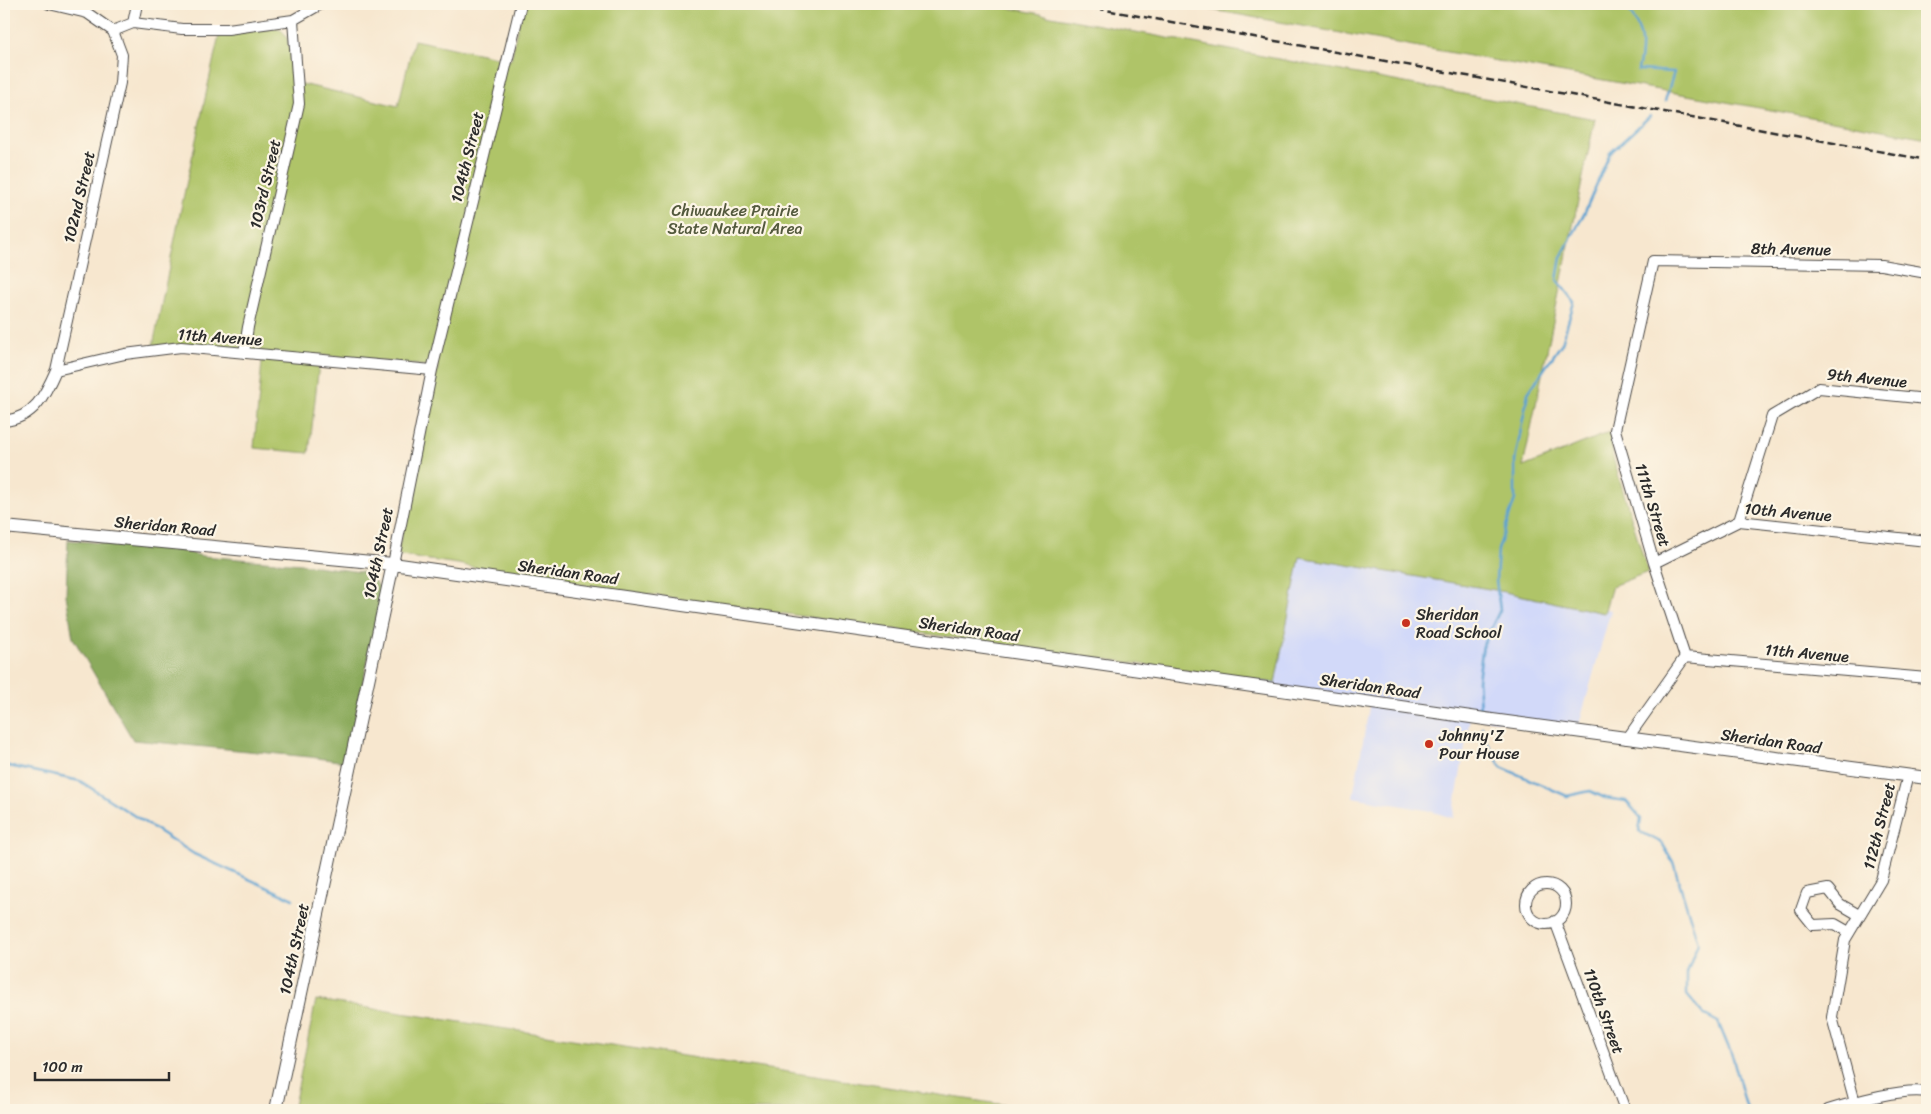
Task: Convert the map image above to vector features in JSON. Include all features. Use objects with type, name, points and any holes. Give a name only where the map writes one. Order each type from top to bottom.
[{"type":"main road","name":"Sheridan Road","points":[[4,527],[393,564],[1627,739],[1927,778]]},
{"type":"main road","name":"104th Street","points":[[276,1110],[393,564]]},
{"type":"street","points":[[49,4],[87,12],[113,31],[133,23],[182,29],[228,30],[293,20],[321,4]]},
{"type":"street","points":[[133,23],[137,4]]},
{"type":"street","name":"104th Street","points":[[393,564],[432,370],[521,4]]},
{"type":"street","name":"103rd Street","points":[[244,353],[248,327],[299,104],[293,20]]},
{"type":"street","name":"102nd Street","points":[[56,370],[120,83],[122,55],[113,31]]},
{"type":"street","name":"8th Avenue","points":[[1653,261],[1881,265],[1927,273]]},
{"type":"street","name":"111th Street","points":[[1653,261],[1615,430],[1654,563],[1685,658]]},
{"type":"street","name":"11th Avenue","points":[[56,370],[125,354],[181,347],[432,370]]},
{"type":"street","points":[[4,421],[14,420],[36,406],[47,390],[56,370]]},
{"type":"street","name":"9th Avenue","points":[[1739,521],[1772,416],[1818,388],[1927,399]]},
{"type":"street","name":"10th Avenue","points":[[1654,563],[1739,521],[1927,541]]},
{"type":"street","points":[[1627,739],[1685,658]]},
{"type":"street","name":"11th Avenue","points":[[1685,658],[1927,678]]},
{"type":"street","name":"112th Street","points":[[1856,1106],[1832,1017],[1845,940],[1881,880],[1908,775]]},
{"type":"street","points":[[1849,932],[1835,924],[1812,925],[1801,910],[1807,893],[1828,889],[1840,904],[1859,916]]},
{"type":"street","name":"110th Street","points":[[1555,921],[1625,1110]]},
{"type":"street","points":[[1828,1110],[1856,1106],[1916,1091],[1927,1092]]},
{"type":"shaded area","points":[[1300,557],[1611,610],[1577,732],[1470,717],[1453,818],[1426,810],[1353,797],[1370,702],[1250,685]]},
{"type":"green space","name":"Chiwaukee Prairie State Natural Area","points":[[522,4],[988,4],[1595,119],[1523,467],[1610,432],[1613,458],[1648,572],[1612,586],[1604,613],[1495,590],[1300,557],[1275,683],[504,574],[458,564],[401,556],[398,552],[438,367],[320,355],[309,453],[254,448],[263,351],[153,346],[183,199],[219,35],[276,28],[282,31],[288,42],[293,82],[398,106],[414,40],[511,60]]},
{"type":"green space","points":[[1210,4],[1927,4],[1927,138],[1207,9]]},
{"type":"green space","points":[[68,540],[177,550],[202,556],[301,564],[368,573],[381,589],[381,602],[345,762],[133,740],[73,638],[66,595]]},
{"type":"green space","points":[[316,1000],[1038,1110],[293,1110]]},
{"type":"waterway","points":[[1626,4],[1640,36],[1641,50],[1638,70],[1674,72],[1665,101]]},
{"type":"waterway","points":[[1480,710],[1478,680],[1483,645],[1500,610],[1496,580],[1498,550],[1515,499],[1515,460],[1528,393],[1562,343],[1574,302],[1557,280],[1561,257],[1584,214],[1610,153],[1650,116]]},
{"type":"waterway","points":[[1482,727],[1482,733],[1501,767],[1567,796],[1590,791],[1605,798],[1626,801],[1641,818],[1639,831],[1662,843],[1673,862],[1698,943],[1687,973],[1687,995],[1703,1014],[1718,1022],[1733,1058],[1747,1110]]},
{"type":"waterway","points":[[4,765],[80,781],[194,854],[293,899]]},
{"type":"railway","points":[[1073,4],[1927,160]]},
{"type":"place","name":"Sheridan Road School","points":[[1406,623]]},
{"type":"place","name":"Johnny'Z Pour House","points":[[1429,744]]}]
